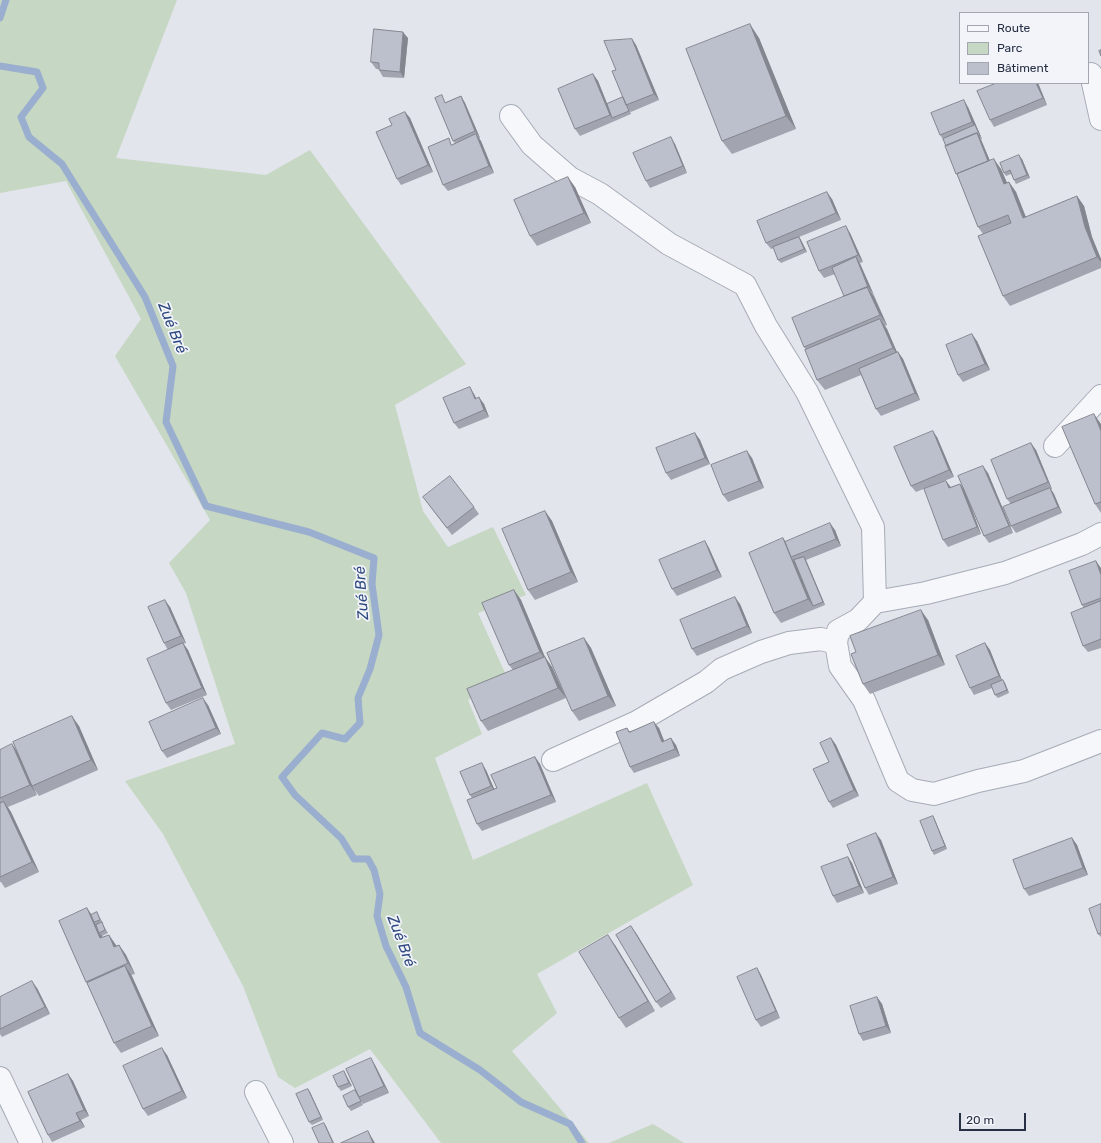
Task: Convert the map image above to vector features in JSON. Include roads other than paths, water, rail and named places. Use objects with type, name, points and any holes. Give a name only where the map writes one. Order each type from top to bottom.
[{"type":"street","points":[[1091,74],[1101,119]]},
{"type":"street","points":[[511,116],[532,145],[570,178],[600,194],[669,244],[745,284],[766,326],[807,392],[873,527],[875,602]]},
{"type":"street","points":[[1055,446],[1101,396]]},
{"type":"street","points":[[1101,534],[1082,544],[1005,573],[926,593],[875,602],[858,620],[838,631],[836,643],[840,666],[864,700],[898,781],[912,790],[934,794],[978,780],[1024,771],[1101,741]]},
{"type":"street","points":[[554,760],[637,722],[706,682],[722,670],[761,652],[789,643],[821,639],[836,643]]},
{"type":"street","points":[[0,1078],[31,1143]]},
{"type":"street","points":[[256,1092],[282,1143]]},
{"type":"waterway","name":"Zué Bré","points":[[0,18],[6,0]]},
{"type":"waterway","name":"Zué Bré","points":[[0,66],[37,72],[43,88],[21,117],[29,137],[62,164],[145,297],[173,366],[166,422],[206,506],[309,532],[374,558],[372,584],[379,635],[370,669],[358,698],[360,723],[345,739],[322,733],[282,777],[295,795],[341,838],[354,859],[368,859],[374,870],[380,894],[377,916],[386,946],[406,987],[420,1033],[480,1070],[521,1102],[570,1124],[582,1143]]}]
